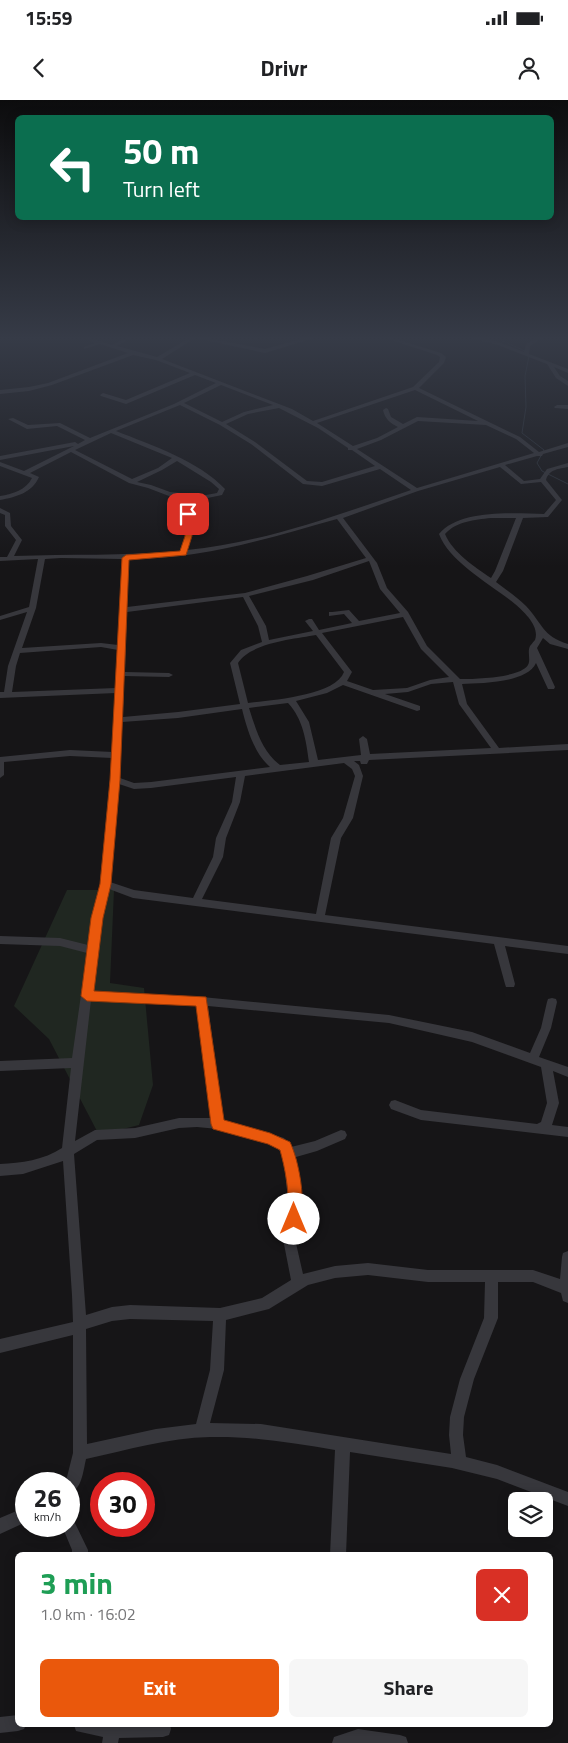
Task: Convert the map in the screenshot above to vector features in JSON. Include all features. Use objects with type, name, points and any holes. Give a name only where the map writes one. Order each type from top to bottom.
[{"type":"street","points":[[26,472],[88,441],[154,414]]},
{"type":"street","points":[[201,414],[253,443],[305,483],[322,484],[379,467]]},
{"type":"street","points":[[222,424],[245,414]]},
{"type":"street","points":[[294,414],[312,423],[416,490]]},
{"type":"street","points":[[312,423],[339,414]]},
{"type":"street","points":[[386,414],[393,422],[402,426]]},
{"type":"street","points":[[467,414],[518,438],[539,455]]},
{"type":"street","points":[[11,419],[27,427],[58,424],[88,441]]},
{"type":"street","points":[[350,449],[380,439],[415,420],[486,423]]},
{"type":"street","points":[[111,431],[176,458],[213,481],[222,489],[220,494],[193,500],[187,509],[189,536],[183,553]]},
{"type":"street","points":[[0,458],[88,441]]},
{"type":"street","points":[[0,560],[42,557],[126,558],[183,553],[238,545],[339,517],[416,490],[568,445]]},
{"type":"street","points":[[71,450],[131,482],[169,494],[190,495],[193,500]]},
{"type":"street","points":[[131,482],[160,469],[176,458]]},
{"type":"street","points":[[0,464],[36,477],[32,485],[13,496],[0,498]]},
{"type":"street","points":[[502,465],[523,482],[568,465]]},
{"type":"street","points":[[545,475],[559,500],[546,516],[482,517],[453,525],[442,534],[445,543],[458,555],[522,606],[539,631],[553,642],[568,647]]},
{"type":"street","points":[[0,510],[8,514],[8,526],[19,540],[10,559]]},
{"type":"street","points":[[492,582],[499,571],[522,516]]},
{"type":"street","points":[[339,517],[379,570],[384,589],[406,614],[424,646],[456,681],[464,704],[496,749]]},
{"type":"street","points":[[42,557],[32,608],[4,695],[120,690]]},
{"type":"street","points":[[76,1472],[80,1453],[80,1325],[68,1152],[77,1063],[97,918],[105,884],[115,780],[126,558]]},
{"type":"street","points":[[123,610],[245,594],[310,578],[369,559]]},
{"type":"street","points":[[245,594],[262,626],[266,643]]},
{"type":"street","points":[[0,618],[32,608]]},
{"type":"street","points":[[332,614],[346,612],[356,623]]},
{"type":"street","points":[[279,769],[265,758],[244,706],[234,662],[244,651],[266,643],[406,614]]},
{"type":"street","points":[[309,620],[348,672],[344,683]]},
{"type":"street","points":[[372,693],[408,690],[430,682],[456,681],[521,673],[532,664],[539,631]]},
{"type":"street","points":[[18,651],[110,645],[122,648]]},
{"type":"street","points":[[534,648],[551,687]]},
{"type":"street","points":[[121,674],[169,675]]},
{"type":"street","points":[[118,720],[290,700],[344,683],[418,708]]},
{"type":"street","points":[[290,700],[300,709],[307,728],[314,765]]},
{"type":"street","points":[[320,917],[336,838],[348,818],[359,776],[358,771],[366,757],[363,739]]},
{"type":"street","points":[[115,780],[134,786],[151,785],[366,757],[496,749],[568,747]]},
{"type":"street","points":[[0,775],[0,761],[70,753],[116,755]]},
{"type":"street","points":[[346,760],[358,771]]},
{"type":"street","points":[[196,902],[218,857],[221,838],[236,802],[241,773]]},
{"type":"street","points":[[105,884],[133,894],[568,950]]},
{"type":"street","points":[[0,940],[60,942],[93,950]]},
{"type":"street","points":[[498,940],[510,984]]},
{"type":"street","points":[[87,996],[202,1001],[389,1019],[472,1037],[568,1072]]},
{"type":"street","points":[[202,1001],[218,1124]]},
{"type":"street","points":[[533,1059],[546,1028],[552,1002]]},
{"type":"street","points":[[0,1066],[77,1063]]},
{"type":"street","points":[[538,1129],[546,1125],[553,1103],[546,1065]]},
{"type":"street","points":[[395,1105],[421,1115],[568,1132]]},
{"type":"street","points":[[0,1170],[23,1168],[68,1152],[95,1135],[135,1133],[179,1123],[218,1124],[280,1142],[289,1153],[295,1208],[290,1239],[298,1282]]},
{"type":"street","points":[[289,1153],[317,1146],[342,1135]]},
{"type":"street","points":[[567,1292],[568,1257]]},
{"type":"street","points":[[0,1346],[80,1325],[112,1314],[130,1312],[220,1315],[264,1304],[298,1282],[335,1272],[368,1269],[428,1276],[533,1276],[547,1279],[567,1292]]},
{"type":"street","points":[[460,1463],[456,1435],[457,1417],[467,1380],[491,1318],[492,1275]]},
{"type":"street","points":[[201,1431],[217,1370],[220,1315]]},
{"type":"street","points":[[80,1453],[156,1436],[201,1431],[246,1430],[343,1443],[460,1463],[497,1472],[568,1499]]},
{"type":"street","points":[[338,1552],[343,1443]]},
{"type":"street","points":[[0,1526],[15,1519]]},
{"type":"street","points":[[74,1537],[80,1552]]},
{"type":"street","points":[[0,1725],[15,1723]]},
{"type":"street","points":[[87,1727],[111,1737],[163,1730]]},
{"type":"street","points":[[340,1743],[358,1737],[400,1743]]},
{"type":"shaded area","points":[[67,890],[114,890],[110,983],[144,988],[153,1085],[139,1125],[99,1135],[49,1039],[14,1006]]},
{"type":"waterway","points":[[525,414],[522,433],[544,450],[537,463],[542,471],[568,484]]},
{"type":"route","points":[[188,514],[189,536],[183,553],[126,558],[115,780],[105,884],[97,918],[87,996],[136,996],[202,1001],[218,1124],[280,1142],[285,1146],[289,1153],[291,1164],[295,1208],[294,1219]]}]
